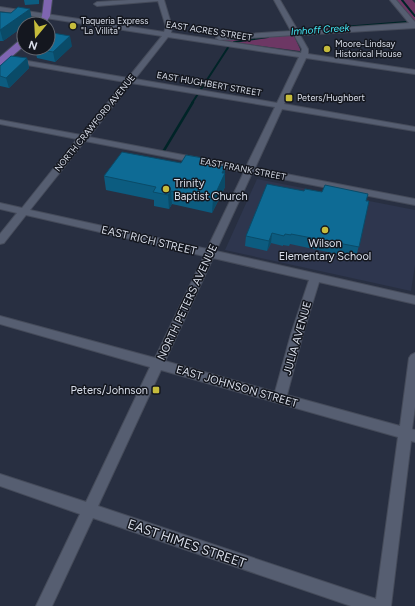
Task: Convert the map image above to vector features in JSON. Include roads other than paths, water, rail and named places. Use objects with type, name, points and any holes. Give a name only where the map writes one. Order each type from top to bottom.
[{"type":"main road","points":[[46,16],[48,0]]},
{"type":"main road","points":[[1,61],[16,48]]},
{"type":"street","points":[[97,4],[156,0]]},
{"type":"street","points":[[161,0],[169,26],[167,34]]},
{"type":"street","points":[[277,0],[304,49],[304,55]]},
{"type":"street","points":[[393,0],[414,26]]},
{"type":"street","name":"EAST ACRES STREET","points":[[0,9],[46,16]]},
{"type":"street","name":"EAST ACRES STREET","points":[[56,17],[415,72]]},
{"type":"street","points":[[211,41],[221,37],[265,34],[278,35],[295,31],[414,26]]},
{"type":"street","name":"NORTH CRAWFORD AVENUE","points":[[0,241],[167,34]]},
{"type":"street","name":"NORTH PETERS AVENUE","points":[[44,606],[304,55]]},
{"type":"street","name":"EAST HUGHBERT STREET","points":[[1,61],[10,60],[415,129]]},
{"type":"street","name":"EAST FRANK STREET","points":[[0,122],[415,202]]},
{"type":"street","name":"EAST RICH STREET","points":[[0,206],[415,300]]},
{"type":"street","name":"JULIA AVENUE","points":[[280,398],[296,334],[315,278]]},
{"type":"street","name":"EAST JOHNSON STREET","points":[[0,320],[410,434]]},
{"type":"street","points":[[383,606],[410,434],[415,358]]},
{"type":"street","name":"EAST HIMES STREET","points":[[0,480],[374,606]]},
{"type":"waterway","name":"Imhoff Creek","points":[[402,0],[415,16]]},
{"type":"waterway","name":"Imhoff Creek","points":[[280,32],[406,22]]},
{"type":"waterway","name":"Imhoff Creek","points":[[234,42],[268,37]]},
{"type":"waterway","name":"Imhoff Creek","points":[[192,103],[229,46]]},
{"type":"waterway","name":"Imhoff Creek","points":[[163,152],[193,102]]},
{"type":"place","name":"Taqueria Express \"La Villita\"","points":[[73,26]]},
{"type":"place","name":"Moore-Lindsay Historical House","points":[[327,49]]},
{"type":"place","name":"Peters/Hughbert","points":[[289,98]]},
{"type":"place","name":"Trinity Baptist Church","points":[[166,189]]},
{"type":"place","name":"Wilson Elementary School","points":[[325,230]]},
{"type":"place","name":"Peters/Johnson","points":[[156,390]]}]
